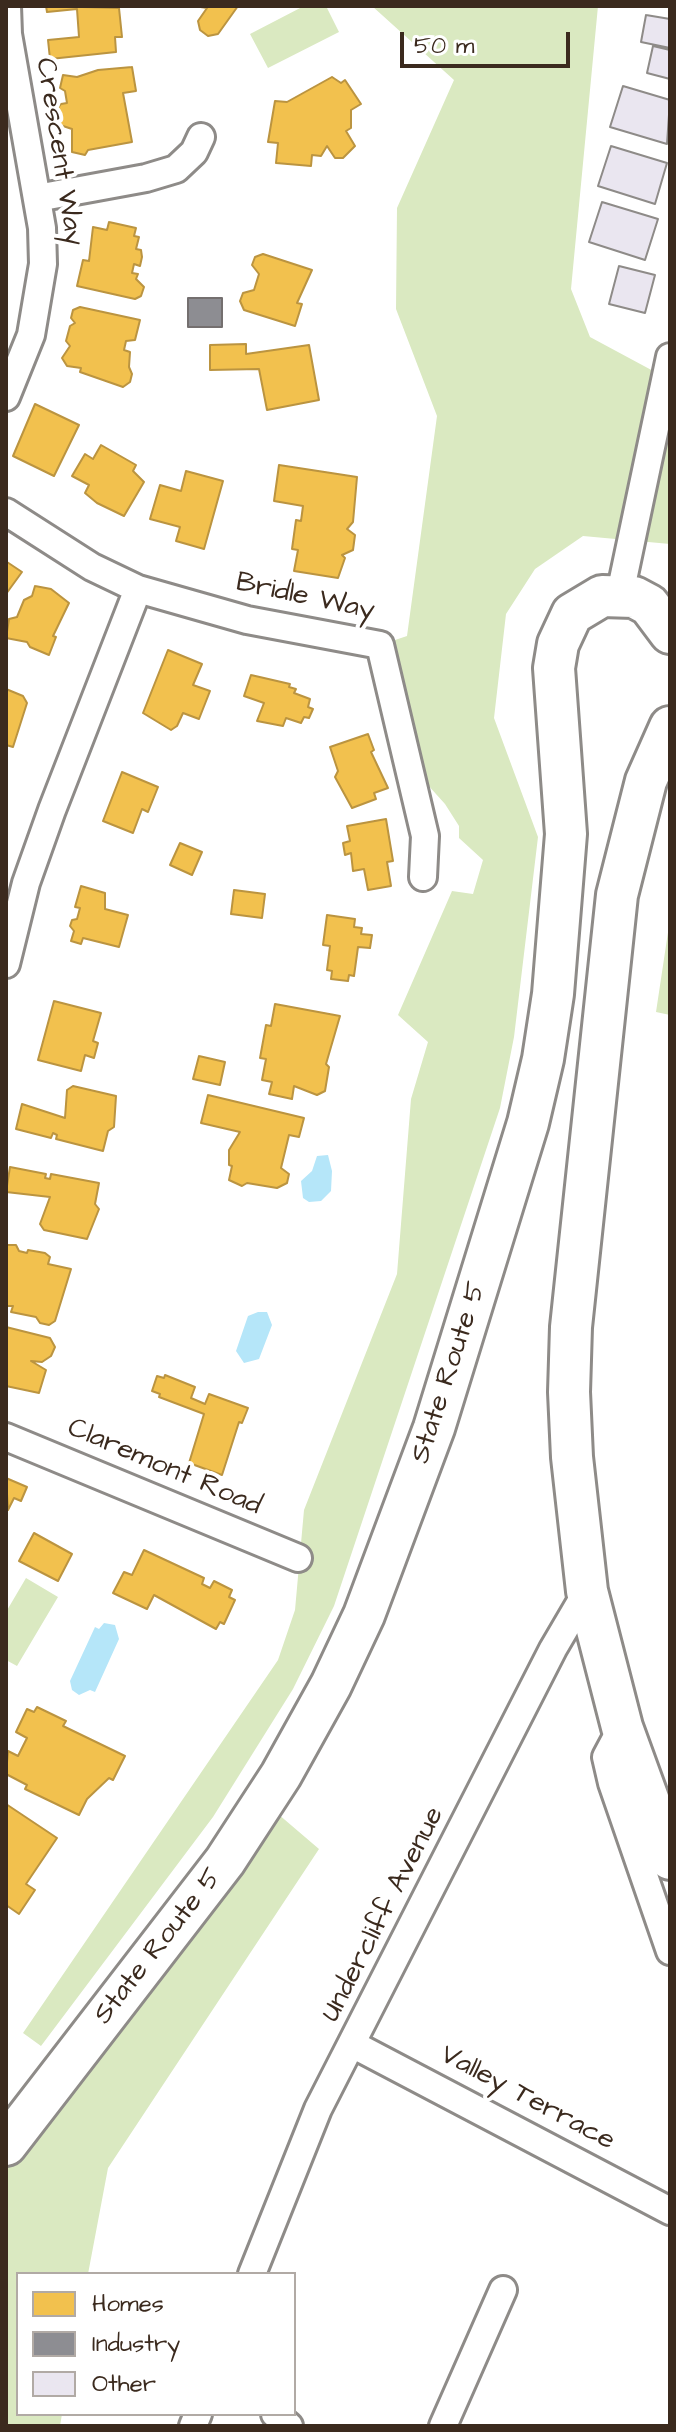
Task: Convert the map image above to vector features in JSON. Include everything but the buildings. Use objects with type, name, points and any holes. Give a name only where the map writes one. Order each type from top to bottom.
[{"type":"main road","points":[[620,594],[649,605],[670,633]]},
{"type":"main road","name":"State Route 5","points":[[6,2145],[179,1924],[281,1775],[331,1685],[394,1543],[477,1291],[528,1123],[543,1059],[553,994],[566,834],[555,688],[558,644],[572,614],[584,603],[602,596],[620,594]]},
{"type":"main road","points":[[670,727],[646,781],[617,895],[571,1327],[572,1457],[587,1591],[622,1727],[670,1859]]},
{"type":"street","name":"Crescent Way","points":[[6,397],[31,335],[43,264],[37,198],[8,34],[7,6]]},
{"type":"street","points":[[37,198],[146,178],[176,169],[194,152],[201,137]]},
{"type":"street","points":[[620,594],[670,357]]},
{"type":"street","name":"Bridle Way","points":[[6,512],[92,567],[138,589],[247,620],[380,645],[425,836],[423,877]]},
{"type":"street","points":[[6,964],[26,883],[138,589]]},
{"type":"street","name":"Claremont Road","points":[[6,1437],[298,1558]]},
{"type":"street","name":"Undercliff Avenue","points":[[253,2272],[297,2156],[553,1649],[587,1591]]},
{"type":"street","points":[[622,1727],[606,1757],[670,1951]]},
{"type":"street","name":"Valley Terrace","points":[[354,2045],[670,2211]]},
{"type":"street","points":[[443,2426],[503,2290]]},
{"type":"green space","points":[[304,6],[326,6],[339,32],[268,68],[250,34]]},
{"type":"green space","points":[[372,6],[598,6],[571,289],[590,337],[670,380],[670,544],[583,536],[535,569],[506,614],[494,718],[538,837],[514,1037],[500,1108],[334,1606],[293,1689],[213,1817],[41,2046],[23,2033],[278,1660],[295,1610],[304,1510],[397,1274],[411,1099],[428,1042],[398,1015],[452,891],[473,894],[483,860],[459,838],[459,826],[445,804],[409,764],[380,645],[407,636],[437,416],[396,309],[397,208],[454,80]]},
{"type":"green space","points":[[670,919],[670,1015],[656,1012]]},
{"type":"green space","points":[[26,1578],[58,1597],[17,1666],[6,1660],[6,1612]]},
{"type":"green space","points":[[264,1802],[319,1849],[108,2168],[88,2272],[16,2272],[16,2416],[62,2416],[60,2426],[6,2426],[6,2145]]},
{"type":"water","points":[[328,1155],[332,1171],[331,1191],[321,1201],[309,1202],[303,1198],[301,1181],[312,1171],[317,1156]]},
{"type":"water","points":[[267,1312],[272,1325],[259,1359],[244,1363],[236,1351],[248,1316]]},
{"type":"water","points":[[104,1623],[115,1625],[119,1639],[95,1692],[90,1690],[79,1695],[72,1690],[70,1681],[95,1627],[99,1629]]}]
